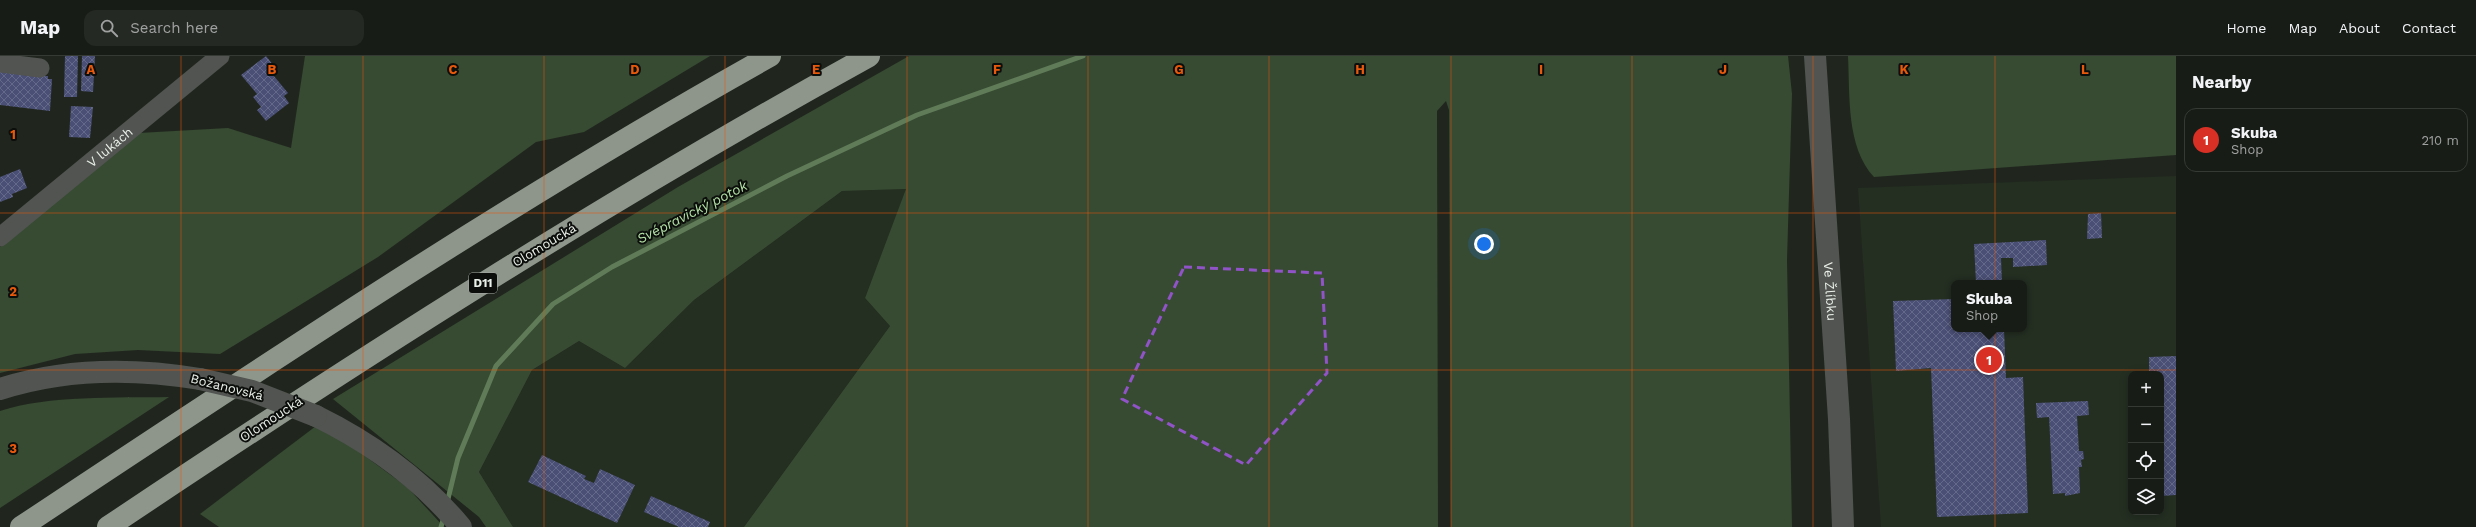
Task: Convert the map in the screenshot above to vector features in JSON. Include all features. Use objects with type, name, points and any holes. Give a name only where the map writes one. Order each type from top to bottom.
[{"type":"highway","points":[[22,527],[334,320],[440,253],[710,90],[770,56]]},
{"type":"highway","name":"Olomoucká","points":[[108,527],[224,449],[506,268],[739,127],[869,56]]},
{"type":"street","name":"V lukách","points":[[0,237],[220,56]]},
{"type":"street","name":"Ve Žlíbku","points":[[1815,56],[1839,419],[1843,527]]},
{"type":"street","points":[[0,63],[40,68]]},
{"type":"street","name":"Božanovská","points":[[0,389],[46,378],[93,371],[136,371],[200,379],[252,391],[316,416],[368,445],[405,472],[450,514]]},
{"type":"highlighted area","points":[[1184,267],[1322,273],[1327,373],[1246,465],[1122,399]]},
{"type":"shaded area","points":[[2176,176],[2176,527],[1881,527],[1858,188]]},
{"type":"shaded area","points":[[907,189],[865,298],[890,326],[744,527],[513,527],[479,472],[532,370],[579,341],[625,368],[694,300],[842,191]]},
{"type":"green space","points":[[305,56],[710,56],[584,132],[536,142],[378,257],[220,354],[138,350],[75,354],[0,373],[0,247],[139,133],[228,128],[291,148]]},
{"type":"green space","points":[[909,56],[1788,56],[1792,94],[1787,260],[1792,527],[1451,527],[1449,110],[1446,101],[1437,111],[1438,527],[744,527],[890,326],[865,298],[906,189],[842,191],[694,300],[625,368],[579,341],[532,370],[479,472],[513,527],[486,527],[479,517],[333,399],[678,187]]},
{"type":"green space","points":[[1848,56],[2176,56],[2176,155],[1874,177],[1865,165],[1858,151],[1854,136],[1851,120]]},
{"type":"green space","points":[[169,397],[0,508],[0,411],[40,402],[83,398]]},
{"type":"green space","points":[[320,423],[407,487],[444,527],[219,527],[200,514]]},
{"type":"building","points":[[65,56],[78,56],[77,97],[64,97]]},
{"type":"building","points":[[82,56],[95,56],[93,92],[81,91]]},
{"type":"building","points":[[266,56],[274,66],[269,70],[288,93],[284,96],[289,103],[266,121],[257,110],[261,107],[253,97],[257,94],[241,75]]},
{"type":"building","points":[[0,70],[30,74],[29,76],[48,76],[48,79],[52,79],[50,111],[0,105]]},
{"type":"building","points":[[71,106],[93,107],[90,138],[69,137]]},
{"type":"building","points":[[20,169],[27,188],[12,194],[13,197],[0,202],[0,177]]},
{"type":"building","points":[[2101,213],[2102,238],[2087,239],[2088,214]]},
{"type":"building","points":[[2046,240],[2047,265],[2013,267],[2013,258],[2001,258],[2002,280],[1976,280],[1974,244]]},
{"type":"building","points":[[1951,299],[1951,332],[2004,332],[2006,378],[2023,377],[2028,513],[1937,517],[1931,368],[1896,371],[1893,301]]},
{"type":"building","points":[[2176,356],[2176,495],[2164,496],[2164,371],[2149,371],[2149,357]]},
{"type":"building","points":[[2088,401],[2089,415],[2077,416],[2079,451],[2083,451],[2084,459],[2081,460],[2082,467],[2079,467],[2080,493],[2065,496],[2065,493],[2053,494],[2049,417],[2037,418],[2036,403]]},
{"type":"building","points":[[542,455],[586,476],[584,479],[594,483],[600,469],[635,485],[617,523],[528,482]]},
{"type":"building","points":[[651,496],[710,522],[708,527],[679,527],[644,512]]},
{"type":"waterway","name":"Svépravický potok","points":[[447,503],[458,458],[496,366],[553,304],[612,267],[787,176],[917,115],[1083,56]]},
{"type":"waterway","name":"Svépravický potok","points":[[441,527],[444,517]]},
{"type":"place","name":"Skuba","points":[[1989,360]]}]
